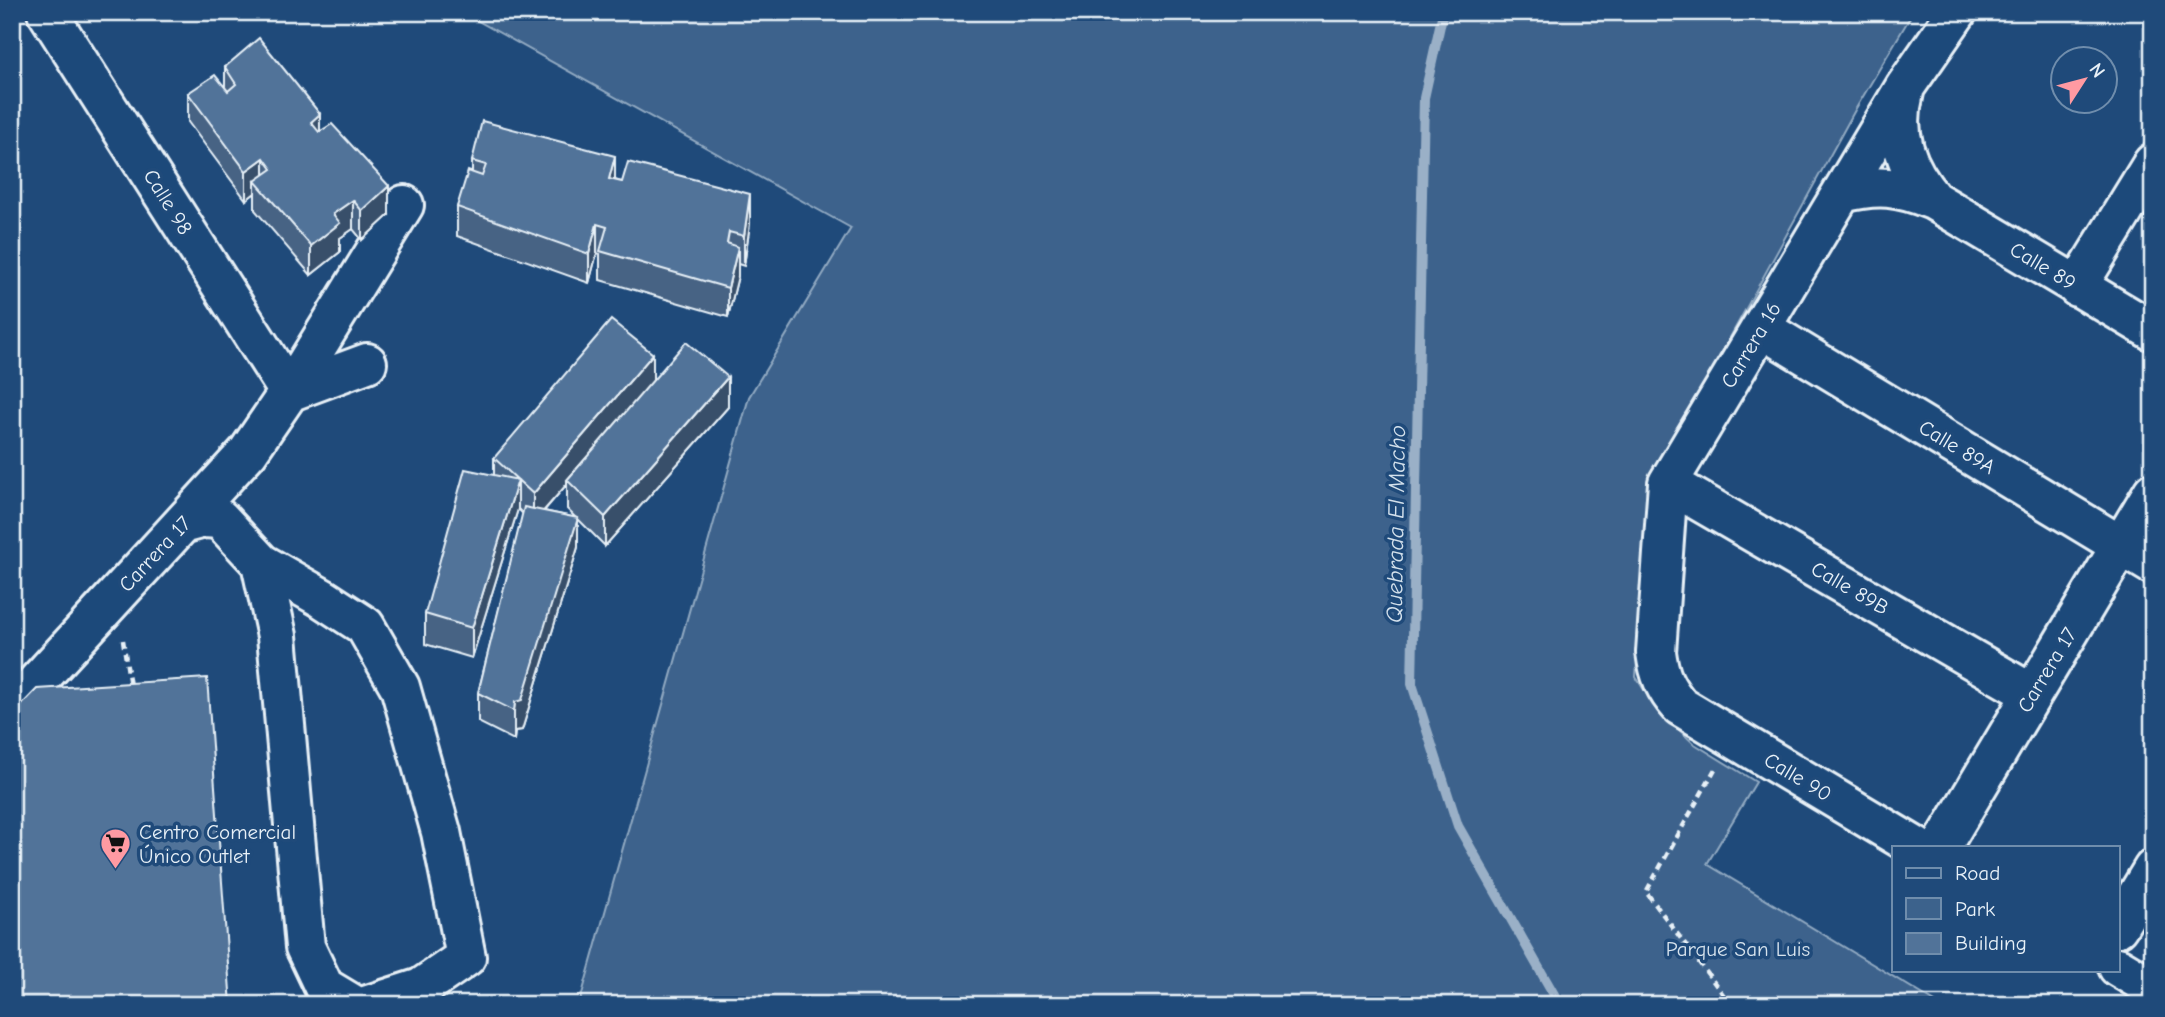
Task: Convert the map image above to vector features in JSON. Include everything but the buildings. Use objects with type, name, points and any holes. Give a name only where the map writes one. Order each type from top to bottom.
[{"type":"street","name":"Calle 98","points":[[47,12],[289,392]]},
{"type":"street","name":"Carrera 16","points":[[1680,706],[1667,691],[1658,673],[1656,652],[1668,483],[1905,87],[1957,12]]},
{"type":"street","name":"Calle 89","points":[[1905,87],[1900,117],[1902,147],[1914,176],[1933,200]]},
{"type":"street","points":[[2077,287],[2153,163]]},
{"type":"street","name":"Calle 89","points":[[1842,192],[1888,186],[1933,200],[2153,331]]},
{"type":"street","name":"Carrera 17","points":[[12,709],[248,452],[289,392],[404,205]]},
{"type":"street","name":"Calle 89A","points":[[1761,328],[2137,556]]},
{"type":"street","points":[[289,392],[367,363]]},
{"type":"street","name":"Calle 89B","points":[[1668,483],[2032,694]]},
{"type":"street","name":"Carrera 17","points":[[1942,846],[2032,694],[2137,556],[2153,492]]},
{"type":"street","points":[[182,524],[204,518],[220,519],[261,563],[365,626],[400,687],[441,832],[466,957],[421,988],[368,1005]]},
{"type":"street","points":[[261,563],[277,636],[305,947],[324,987],[354,1005]]},
{"type":"street","name":"Calle 90","points":[[1680,706],[1914,846]]},
{"type":"street","points":[[2120,925],[2153,869]]},
{"type":"street","points":[[2120,968],[2153,988]]},
{"type":"path","points":[[114,598],[121,623],[131,691]]},
{"type":"path","points":[[1731,1005],[1646,892],[1733,738]]},
{"type":"green space","name":"Parque San Luis","points":[[462,12],[1910,12],[1912,14],[1855,110],[1649,485],[1636,677],[1654,706],[1693,743],[1756,782],[1707,864],[1940,1005],[579,1005],[749,397],[851,228]]},
{"type":"waterway","name":"Quebrada El Macho","points":[[1443,12],[1424,98],[1412,684],[1458,826],[1560,1005]]},
{"type":"place","name":"Centro Comercial Único Outlet","points":[[116,871]]}]
